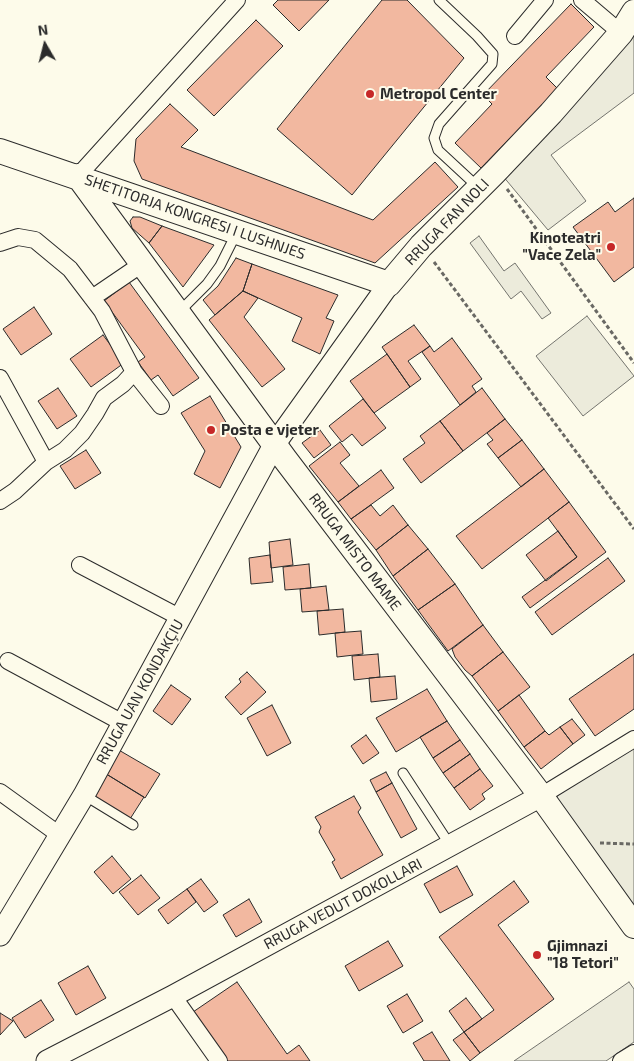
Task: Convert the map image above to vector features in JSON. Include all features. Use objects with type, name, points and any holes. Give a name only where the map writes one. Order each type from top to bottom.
[{"type":"main road","name":"RRUGA FAN NOLI","points":[[389,284],[421,246],[487,180],[627,32],[634,12]]},
{"type":"main road","name":"SHETITORJA KONGRESI I LUSHNJES","points":[[0,150],[389,284]]},
{"type":"main road","name":"RRUGA MISTO MAME","points":[[78,176],[274,445],[541,796],[634,926]]},
{"type":"street","points":[[78,176],[237,0]]},
{"type":"street","points":[[582,0],[627,32]]},
{"type":"street","points":[[515,36],[543,1]]},
{"type":"street","points":[[0,244],[18,237],[34,240],[70,269],[102,312],[134,372],[162,406]]},
{"type":"street","points":[[92,298],[142,264]]},
{"type":"street","name":"RRUGA FAN NOLI","points":[[274,445],[389,284]]},
{"type":"street","points":[[0,501],[15,491],[46,462],[65,450],[82,433],[96,414],[104,398],[123,384],[134,372]]},
{"type":"street","points":[[0,378],[46,462]]},
{"type":"street","name":"RRUGA UAN KONDAKÇIU","points":[[0,936],[84,795],[274,445]]},
{"type":"street","points":[[80,565],[180,618]]},
{"type":"street","points":[[8,661],[123,723]]},
{"type":"street","name":"RRUGA VEDUT DOKOLLARI","points":[[50,1060],[173,996],[541,796],[634,739]]},
{"type":"street","points":[[0,792],[61,836]]},
{"type":"street","points":[[173,996],[218,1061]]},
{"type":"street","points":[[621,1061],[634,1053]]},
{"type":"lane","points":[[439,0],[493,54],[492,64],[439,124],[434,138],[438,150],[487,180]]},
{"type":"lane","points":[[178,313],[220,266],[237,232]]},
{"type":"lane","points":[[403,773],[450,846]]},
{"type":"lane","points":[[84,795],[133,825]]},
{"type":"path","points":[[487,180],[634,363]]},
{"type":"path","points":[[421,246],[634,529]]},
{"type":"path","points":[[573,842],[634,844]]},
{"type":"shaded area","points":[[634,23],[634,93],[551,155],[586,201],[548,230],[502,175]]},
{"type":"shaded area","points":[[479,236],[504,271],[515,263],[551,313],[542,319],[521,291],[511,299],[470,243]]},
{"type":"shaded area","points":[[587,316],[634,376],[583,416],[536,356]]},
{"type":"shaded area","points":[[634,744],[634,909],[557,802],[557,796]]},
{"type":"shaded area","points":[[629,982],[634,989],[634,1042],[606,1061],[514,1061]]},
{"type":"building","points":[[278,0],[329,0],[299,31],[273,5]]},
{"type":"building","name":"Metropol Center","points":[[382,0],[407,0],[464,58],[352,195],[277,129]]},
{"type":"building","points":[[571,4],[594,27],[546,77],[558,89],[481,168],[455,143],[492,104],[483,95]]},
{"type":"building","points":[[256,20],[283,46],[214,116],[187,90]]},
{"type":"building","points":[[170,104],[198,130],[181,147],[373,220],[435,162],[458,187],[375,263],[142,179],[134,161],[136,139]]},
{"type":"building","name":"Kinoteatri \"Vace Zela\"","points":[[634,198],[634,267],[614,282],[573,227],[608,202],[615,212]]},
{"type":"building","points":[[133,217],[140,217],[162,226],[149,243],[132,228],[130,221]]},
{"type":"building","points":[[162,226],[214,245],[183,287],[149,243]]},
{"type":"building","points":[[236,258],[252,264],[243,291],[215,315],[203,300],[218,286]]},
{"type":"building","points":[[252,264],[338,295],[326,318],[334,321],[320,354],[292,341],[302,318],[243,291]]},
{"type":"building","points":[[129,282],[199,378],[173,396],[158,375],[151,380],[138,362],[145,357],[104,301]]},
{"type":"building","points":[[243,291],[258,298],[244,317],[285,369],[262,387],[209,320]]},
{"type":"building","points":[[34,307],[52,334],[21,355],[3,329]]},
{"type":"building","points":[[414,325],[430,346],[408,361],[421,379],[410,387],[382,347]]},
{"type":"building","points":[[103,335],[124,363],[91,387],[70,359]]},
{"type":"building","points":[[452,338],[482,379],[472,386],[476,392],[460,405],[422,352],[430,346],[434,352]]},
{"type":"building","points":[[387,354],[410,387],[374,413],[350,381]]},
{"type":"building","points":[[58,388],[77,416],[57,429],[38,401]]},
{"type":"building","points":[[482,388],[505,419],[463,451],[440,421]]},
{"type":"building","name":"Posta e vjeter","points":[[210,396],[241,447],[220,488],[194,474],[205,451],[181,413]]},
{"type":"building","points":[[363,399],[386,428],[362,446],[352,434],[342,442],[329,426]]},
{"type":"building","points":[[505,419],[522,440],[498,458],[487,444],[493,440],[487,433]]},
{"type":"building","points":[[440,421],[463,451],[421,483],[403,459],[425,443],[420,436]]},
{"type":"building","points":[[320,430],[331,445],[314,458],[302,443]]},
{"type":"building","points":[[522,440],[544,469],[521,487],[498,458]]},
{"type":"building","points":[[340,442],[350,455],[340,463],[359,486],[338,502],[309,466]]},
{"type":"building","points":[[86,450],[101,473],[75,489],[60,466]]},
{"type":"building","points":[[544,469],[569,502],[482,569],[456,536]]},
{"type":"building","points":[[381,470],[394,488],[351,519],[338,502]]},
{"type":"building","points":[[569,502],[606,552],[530,608],[522,597],[577,557],[548,518]]},
{"type":"building","points":[[371,505],[380,516],[393,505],[408,525],[376,550],[351,519]]},
{"type":"building","points":[[408,525],[428,549],[393,576],[376,550]]},
{"type":"building","points":[[558,531],[577,557],[546,581],[526,555]]},
{"type":"building","points":[[290,539],[293,565],[271,568],[269,542]]},
{"type":"building","points":[[428,549],[455,584],[418,610],[393,576]]},
{"type":"building","points":[[270,555],[273,582],[251,584],[249,558]]},
{"type":"building","points":[[608,558],[625,581],[552,635],[535,612]]},
{"type":"building","points":[[309,564],[311,588],[285,590],[283,567]]},
{"type":"building","points":[[455,584],[483,625],[448,651],[418,610]]},
{"type":"building","points":[[326,586],[329,610],[302,612],[300,589]]},
{"type":"building","points":[[343,609],[345,632],[319,635],[317,611]]},
{"type":"building","points":[[483,625],[503,652],[472,676],[455,657],[452,649]]},
{"type":"building","points":[[361,631],[363,654],[337,657],[335,633]]},
{"type":"building","points":[[503,652],[530,687],[498,711],[472,676]]},
{"type":"building","points":[[378,654],[380,677],[354,680],[352,656]]},
{"type":"building","points":[[634,654],[634,709],[595,736],[569,699]]},
{"type":"building","points":[[247,672],[266,692],[241,715],[225,697],[241,682],[239,679]]},
{"type":"building","points":[[395,676],[397,699],[371,702],[369,678]]},
{"type":"building","points":[[171,685],[191,699],[172,725],[153,711]]},
{"type":"building","points":[[427,689],[447,721],[396,752],[376,718]]},
{"type":"building","points":[[519,695],[545,731],[524,747],[498,711]]},
{"type":"building","points":[[272,705],[291,743],[267,756],[247,718]]},
{"type":"building","points":[[572,719],[585,735],[573,744],[560,727]]},
{"type":"building","points":[[447,721],[460,740],[433,758],[420,737]]},
{"type":"building","points":[[560,727],[573,744],[541,769],[524,747],[545,731],[549,735]]},
{"type":"building","points":[[366,735],[379,753],[363,764],[351,746]]},
{"type":"building","points":[[460,740],[470,754],[443,773],[433,758]]},
{"type":"building","points":[[117,749],[160,774],[145,798],[103,772]]},
{"type":"building","points":[[470,754],[480,769],[454,788],[443,773]]},
{"type":"building","points":[[480,769],[493,786],[482,794],[485,799],[470,810],[454,788]]},
{"type":"building","points":[[103,772],[144,797],[130,819],[88,794]]},
{"type":"building","points":[[386,772],[392,783],[376,792],[370,780]]},
{"type":"building","points":[[392,783],[417,829],[401,838],[376,792]]},
{"type":"building","points":[[354,796],[361,808],[358,812],[383,855],[341,879],[332,862],[335,860],[319,832],[321,827],[315,817]]},
{"type":"building","points":[[112,856],[131,879],[113,894],[94,872]]},
{"type":"building","points":[[457,866],[473,895],[440,913],[424,884]]},
{"type":"building","points":[[141,875],[160,898],[138,915],[119,892]]},
{"type":"building","points":[[201,879],[218,902],[204,912],[187,889]]},
{"type":"building","points":[[514,881],[529,902],[498,925],[554,999],[480,1053],[464,1032],[494,1010],[439,937]]},
{"type":"building","points":[[187,889],[196,902],[168,924],[158,910]]},
{"type":"building","points":[[249,899],[262,922],[236,937],[223,915]]},
{"type":"building","points":[[388,941],[403,966],[359,991],[345,966]]},
{"type":"building","points":[[88,966],[106,998],[76,1015],[58,983]]},
{"type":"building","points":[[237,982],[287,1054],[299,1045],[310,1061],[227,1061],[193,1012]]},
{"type":"building","points":[[407,994],[423,1021],[403,1033],[387,1006]]},
{"type":"building","points":[[466,998],[482,1019],[464,1032],[449,1011]]},
{"type":"building","points":[[41,1000],[54,1020],[25,1038],[12,1018]]},
{"type":"building","points":[[0,1013],[13,1021],[0,1035]]},
{"type":"building","points":[[432,1032],[450,1061],[424,1061],[413,1043]]},
{"type":"building","points":[[464,1032],[480,1053],[470,1061],[453,1040]]},
{"type":"place","name":"Metropol Center","points":[[370,94]]},
{"type":"place","name":"Kinoteatri \"Vace Zela\"","points":[[611,247]]},
{"type":"place","name":"Posta e vjeter","points":[[211,430]]},
{"type":"place","name":"Gjimnazi \"18 Tetori\"","points":[[537,955]]}]
